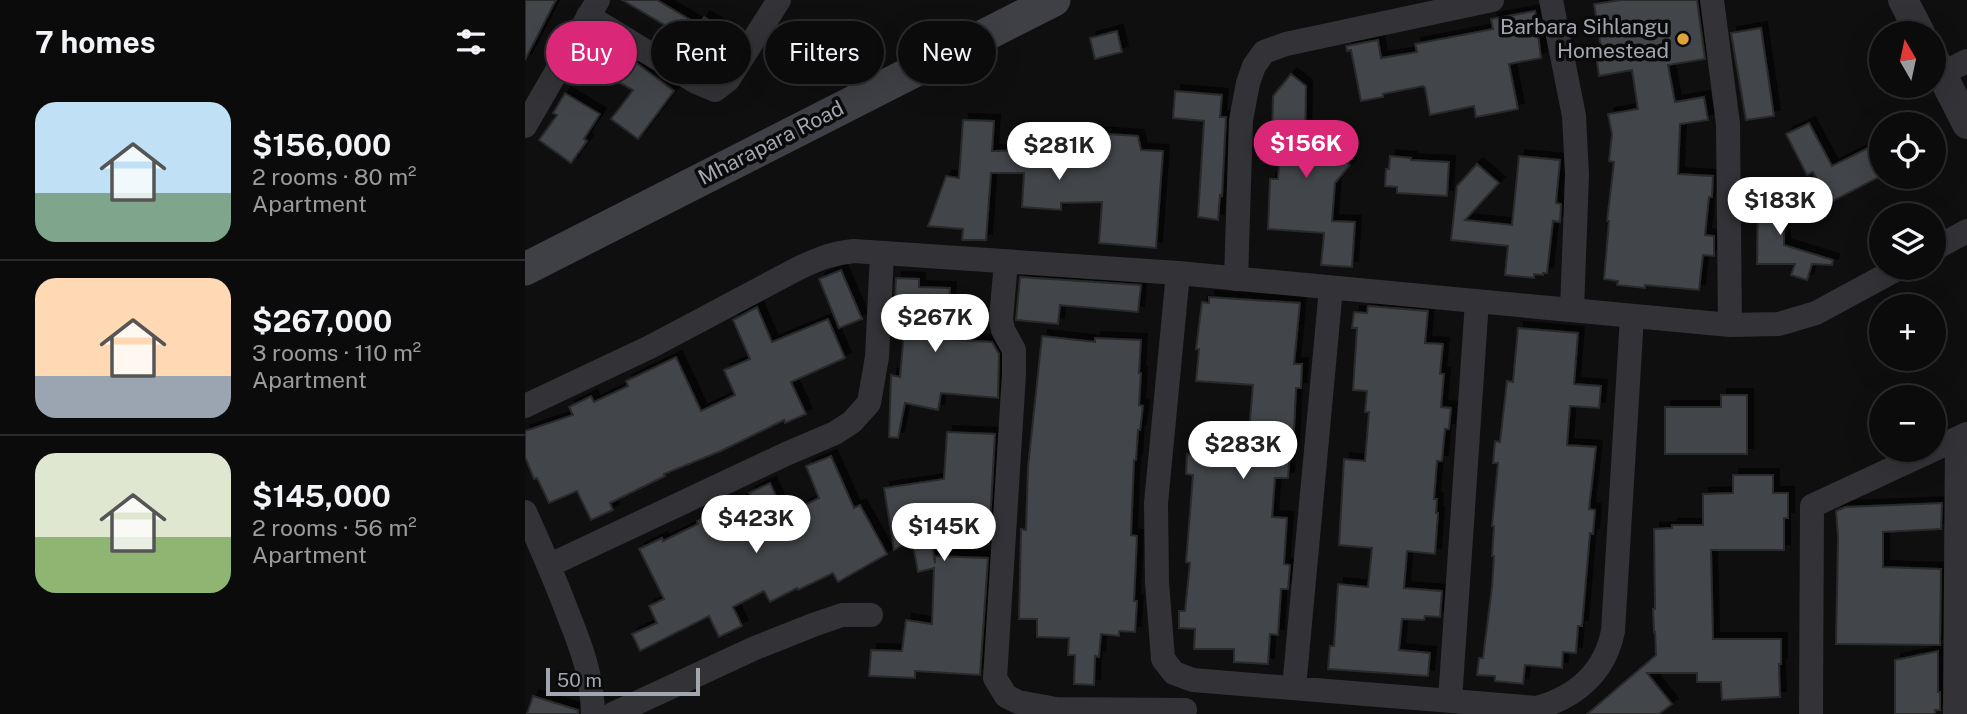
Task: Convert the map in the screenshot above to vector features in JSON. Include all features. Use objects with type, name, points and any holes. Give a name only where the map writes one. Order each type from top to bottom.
[{"type":"main road","name":"Mharapara Road","points":[[525,269],[1054,0]]},
{"type":"street","points":[[525,126],[594,8],[696,82],[715,90],[728,80],[779,0]]},
{"type":"street","points":[[1236,279],[1241,120],[1254,66],[1264,52],[1286,44],[1492,0]]},
{"type":"street","points":[[1551,0],[1574,116],[1577,175],[1572,310]]},
{"type":"street","points":[[1712,0],[1728,124],[1730,325]]},
{"type":"street","points":[[1903,0],[1914,21]]},
{"type":"street","points":[[1947,65],[1967,124]]},
{"type":"street","points":[[1946,242],[1967,231]]},
{"type":"street","points":[[525,405],[650,348],[820,258],[846,252],[1178,273],[1730,325],[1779,324],[1816,313],[1877,280]]},
{"type":"street","points":[[550,565],[786,454],[813,444],[852,422],[869,403],[877,356],[882,253]]},
{"type":"street","points":[[1006,262],[1001,319],[1003,330],[1014,350],[1014,374],[995,678],[1006,696],[1018,702],[1056,709],[1185,712],[1193,680]]},
{"type":"street","points":[[1178,273],[1156,503],[1157,582],[1163,659],[1174,673],[1193,680],[1294,688],[1369,704],[1450,700],[1499,709],[1537,708],[1558,702],[1596,672],[1609,649],[1613,631],[1632,316]]},
{"type":"street","points":[[1294,688],[1331,288]]},
{"type":"street","points":[[1450,700],[1477,301]]},
{"type":"street","points":[[1811,714],[1812,506],[1962,437],[1955,714]]},
{"type":"street","points":[[526,515],[550,565],[587,664],[593,696],[593,714]]},
{"type":"street","points":[[613,714],[755,648],[813,625],[842,615],[871,615]]},
{"type":"building","points":[[525,0],[556,0],[525,60]]},
{"type":"building","points":[[622,0],[657,0],[692,21],[658,21]]},
{"type":"building","points":[[1621,0],[1697,0],[1705,59],[1668,65],[1675,102],[1704,97],[1708,120],[1680,124],[1678,174],[1713,176],[1705,235],[1714,236],[1714,256],[1703,255],[1699,290],[1617,285],[1618,281],[1604,279],[1614,162],[1609,161],[1612,134],[1608,114],[1638,109],[1632,70],[1599,76],[1596,55],[1602,54],[1594,4]]},
{"type":"building","points":[[1535,11],[1541,58],[1509,64],[1518,109],[1476,117],[1474,106],[1430,115],[1423,86],[1361,101],[1351,50],[1347,51],[1346,46],[1378,40],[1381,58],[1417,52],[1415,44],[1493,29],[1491,19]]},
{"type":"building","points":[[1761,28],[1774,116],[1746,120],[1731,33]]},
{"type":"building","points":[[1117,31],[1122,52],[1095,59],[1090,38]]},
{"type":"building","points":[[637,63],[651,74],[651,84],[665,84],[674,91],[638,139],[611,119],[633,90],[622,84],[637,84]]},
{"type":"building","points":[[1291,74],[1306,86],[1305,150],[1335,151],[1350,165],[1335,183],[1332,221],[1355,222],[1352,267],[1321,265],[1324,233],[1268,229],[1270,179],[1278,179],[1281,135],[1272,135],[1273,96]]},
{"type":"building","points":[[1175,91],[1222,95],[1220,117],[1226,117],[1222,196],[1220,195],[1218,220],[1198,217],[1204,121],[1173,118]]},
{"type":"building","points":[[565,93],[600,114],[584,139],[587,141],[571,163],[539,140],[557,115],[553,113]]},
{"type":"building","points":[[963,120],[994,121],[992,151],[1044,150],[1044,134],[1078,132],[1138,136],[1141,150],[1163,151],[1156,248],[1099,243],[1102,202],[1061,203],[1061,210],[1022,207],[1024,173],[991,173],[986,240],[962,240],[963,229],[928,226],[946,176],[959,178]]},
{"type":"building","points":[[1809,123],[1832,166],[1869,148],[1869,182],[1829,203],[1813,172],[1807,175],[1786,134]]},
{"type":"building","points":[[1390,156],[1449,162],[1447,196],[1397,193],[1397,187],[1385,186]]},
{"type":"building","points":[[1519,156],[1560,160],[1556,203],[1561,204],[1560,222],[1553,221],[1547,273],[1534,274],[1534,278],[1505,275],[1508,246],[1451,240],[1457,186],[1477,164],[1499,183],[1465,220],[1512,225]]},
{"type":"building","points":[[1758,190],[1784,190],[1784,245],[1833,260],[1832,265],[1812,264],[1807,280],[1791,275],[1795,264],[1757,264]]},
{"type":"building","points":[[841,270],[862,319],[839,328],[819,279]]},
{"type":"building","points":[[1020,277],[1141,285],[1138,312],[1060,305],[1058,324],[1016,320]]},
{"type":"building","points":[[896,278],[919,279],[919,287],[950,288],[947,339],[992,342],[999,354],[998,398],[941,393],[938,410],[905,403],[898,438],[889,437],[891,375],[900,377],[904,333],[893,332]]},
{"type":"building","points":[[1209,297],[1300,303],[1294,364],[1302,364],[1301,388],[1296,388],[1293,451],[1290,450],[1288,478],[1275,478],[1272,517],[1287,518],[1284,564],[1290,565],[1288,589],[1281,589],[1278,635],[1270,634],[1268,664],[1234,662],[1234,649],[1194,649],[1195,629],[1179,628],[1179,611],[1185,611],[1190,563],[1186,562],[1193,475],[1186,474],[1187,454],[1247,454],[1253,385],[1196,381],[1199,349],[1196,349],[1202,302],[1209,303]]},
{"type":"building","points":[[1368,306],[1428,311],[1425,343],[1443,344],[1441,407],[1451,408],[1449,429],[1445,429],[1442,461],[1437,461],[1434,499],[1437,499],[1438,513],[1435,554],[1407,551],[1404,588],[1442,591],[1440,617],[1425,616],[1424,620],[1402,619],[1399,650],[1430,653],[1428,676],[1328,669],[1330,646],[1334,646],[1338,584],[1368,587],[1372,548],[1339,545],[1344,459],[1365,461],[1369,412],[1365,412],[1367,391],[1353,390],[1357,328],[1352,328],[1354,312],[1367,313]]},
{"type":"building","points":[[757,307],[772,342],[828,319],[845,358],[791,382],[806,414],[785,423],[784,420],[721,451],[664,474],[665,476],[610,503],[613,510],[591,520],[577,491],[549,503],[537,478],[534,479],[525,457],[525,431],[573,415],[569,407],[591,396],[594,402],[628,386],[626,381],[676,357],[701,411],[735,395],[724,370],[750,359],[733,320]]},
{"type":"building","points":[[1518,328],[1578,333],[1574,384],[1601,386],[1599,408],[1570,406],[1567,445],[1596,447],[1589,509],[1595,510],[1593,534],[1590,533],[1582,626],[1578,626],[1576,653],[1563,652],[1562,668],[1525,665],[1523,684],[1495,681],[1495,676],[1477,675],[1479,658],[1483,658],[1492,587],[1492,526],[1498,463],[1493,463],[1495,441],[1500,442],[1507,381],[1513,382]]},
{"type":"building","points":[[1042,336],[1095,342],[1095,338],[1141,340],[1139,405],[1143,406],[1134,460],[1131,535],[1137,536],[1135,632],[1119,631],[1119,636],[1101,634],[1099,657],[1095,656],[1094,685],[1074,684],[1075,655],[1068,655],[1069,638],[1037,637],[1037,619],[1019,619],[1021,529],[1026,530],[1028,467]]},
{"type":"building","points":[[1721,395],[1747,395],[1747,454],[1665,454],[1665,407],[1721,407]]},
{"type":"building","points":[[947,432],[995,434],[990,523],[928,519],[935,563],[935,556],[988,558],[980,675],[915,671],[915,678],[869,676],[871,650],[902,651],[906,620],[932,624],[934,568],[918,572],[912,540],[894,550],[884,488],[944,479]]},
{"type":"building","points":[[831,456],[854,508],[860,505],[887,554],[838,582],[833,573],[770,602],[764,591],[733,607],[742,626],[719,637],[709,616],[640,651],[632,634],[657,623],[649,606],[664,599],[639,549],[698,524],[697,521],[751,496],[749,493],[770,483],[785,515],[819,498],[806,466]]},
{"type":"building","points":[[1733,475],[1773,475],[1773,493],[1788,493],[1788,518],[1784,518],[1784,550],[1711,550],[1713,639],[1781,639],[1780,697],[1722,700],[1721,682],[1697,682],[1697,673],[1647,673],[1672,704],[1659,714],[1587,714],[1656,655],[1653,609],[1654,529],[1672,528],[1672,525],[1703,525],[1703,494],[1733,493]]},
{"type":"building","points":[[1942,503],[1941,529],[1883,532],[1883,567],[1941,569],[1940,645],[1836,644],[1836,511],[1845,507]]},
{"type":"building","points":[[1938,651],[1940,710],[1935,710],[1935,714],[1895,714],[1895,660]]},
{"type":"building","points":[[533,696],[578,710],[578,714],[527,714]]},
{"type":"place","name":"Barbara Sihlangu Homestead","points":[[1683,39]]}]
